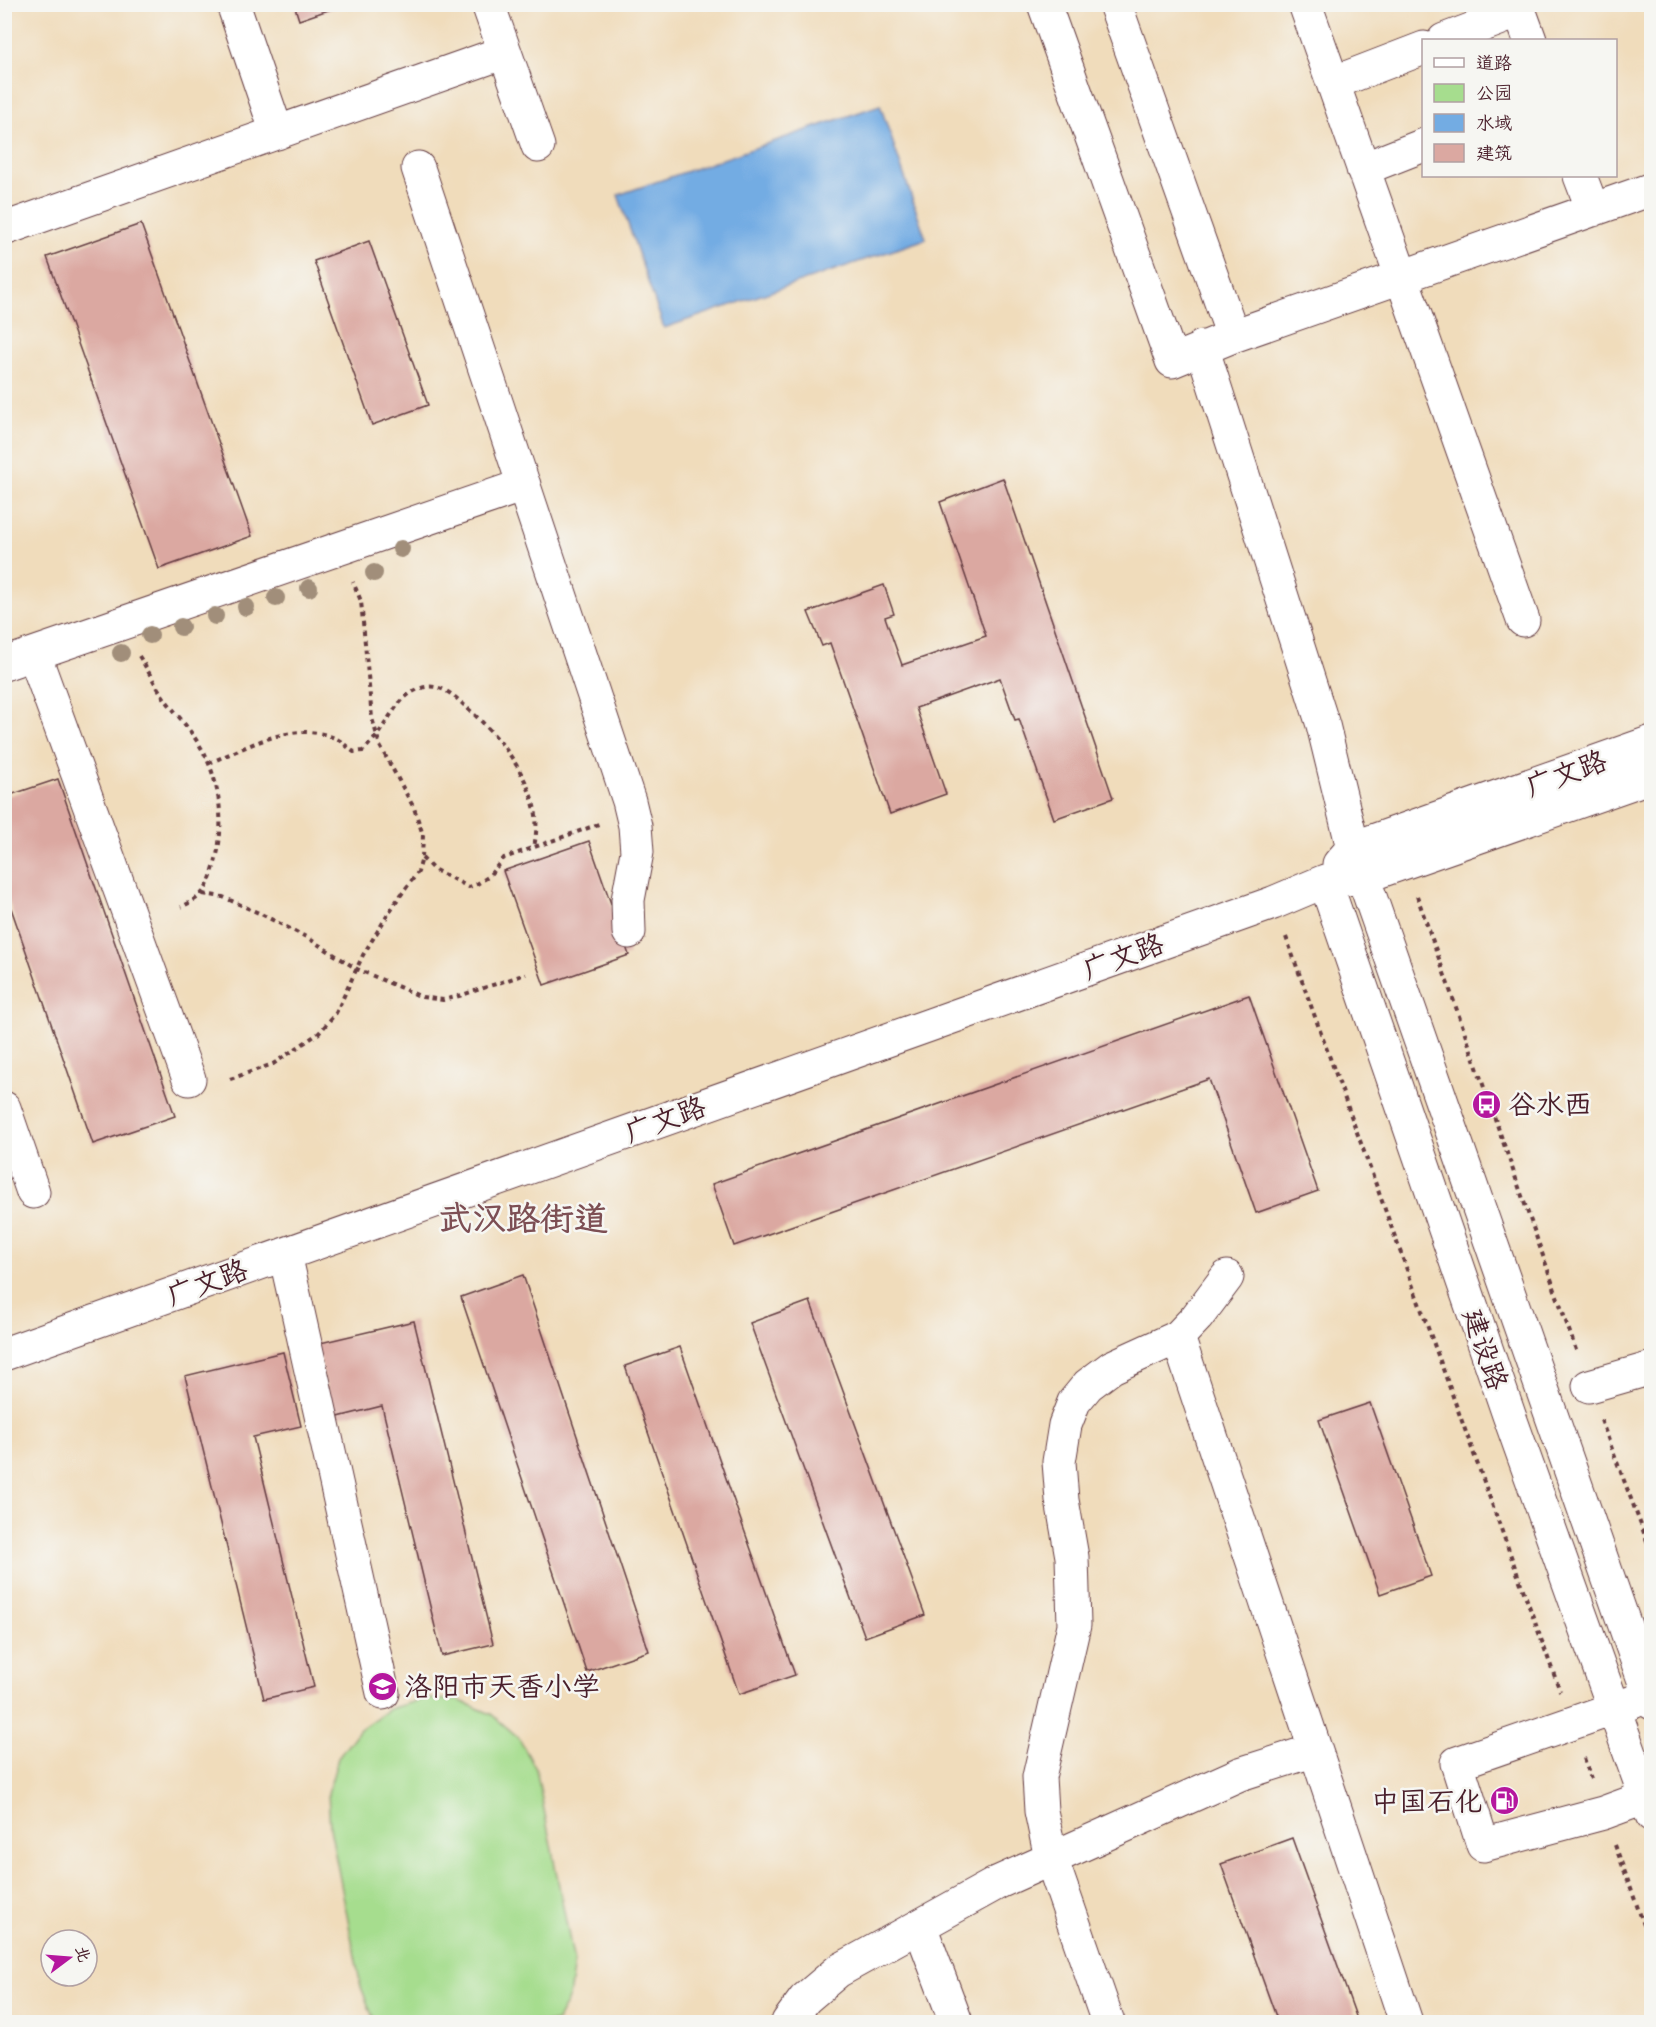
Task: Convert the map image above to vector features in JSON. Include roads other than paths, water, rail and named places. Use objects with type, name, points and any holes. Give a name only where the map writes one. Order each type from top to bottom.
[{"type":"street","points":[[233,4],[277,133]]},
{"type":"street","points":[[488,4],[538,146]]},
{"type":"street","points":[[1044,4],[1172,361],[1202,347],[1652,189]]},
{"type":"street","points":[[1115,4],[1233,336]]},
{"type":"street","points":[[1305,4],[1523,621]]},
{"type":"street","points":[[1448,39],[1522,19]]},
{"type":"street","points":[[1332,83],[1422,49]]},
{"type":"street","points":[[4,229],[505,52]]},
{"type":"street","points":[[1363,169],[1422,146]]},
{"type":"street","points":[[418,168],[629,801],[635,826],[636,852],[628,900],[628,932]]},
{"type":"street","points":[[1580,177],[1593,210]]},
{"type":"street","name":"建设路","points":[[1202,347],[1323,725],[1358,863],[1650,1700]]},
{"type":"street","points":[[189,1079],[20,659],[524,485]]},
{"type":"street","name":"广文路","points":[[4,1354],[1273,903],[1324,881],[1358,863],[1652,742]]},
{"type":"street","name":"广文路","points":[[1358,863],[1405,861],[1652,776]]},
{"type":"street","name":"建设路","points":[[1324,881],[1505,1404],[1649,1803]]},
{"type":"street","points":[[4,1108],[33,1192]]},
{"type":"street","points":[[285,1254],[383,1693]]},
{"type":"street","points":[[1108,2022],[1051,1858],[1041,1811],[1039,1777],[1074,1625],[1072,1557],[1062,1500],[1059,1462],[1065,1425],[1074,1402],[1088,1385],[1112,1367],[1178,1337],[1197,1317],[1227,1277]]},
{"type":"street","points":[[1178,1337],[1406,2022]]},
{"type":"street","points":[[1589,1386],[1652,1368]]},
{"type":"street","points":[[1649,1803],[1483,1845],[1457,1762],[1613,1708],[1650,1700]]},
{"type":"street","points":[[765,2022],[838,1971],[999,1882],[1240,1774],[1315,1749]]},
{"type":"street","points":[[920,1926],[956,2022]]},
{"type":"street","points":[[788,2022],[806,1999],[838,1971]]},
{"type":"water","points":[[880,105],[926,239],[664,328],[618,195]]},
{"type":"place","name":"谷水西","points":[[1487,1104]]},
{"type":"place","name":"洛阳市天香小学","points":[[383,1686]]},
{"type":"place","name":"中国石化","points":[[1504,1801]]},
{"type":"district","name":"武汉路街道","points":[[523,1218]]}]
